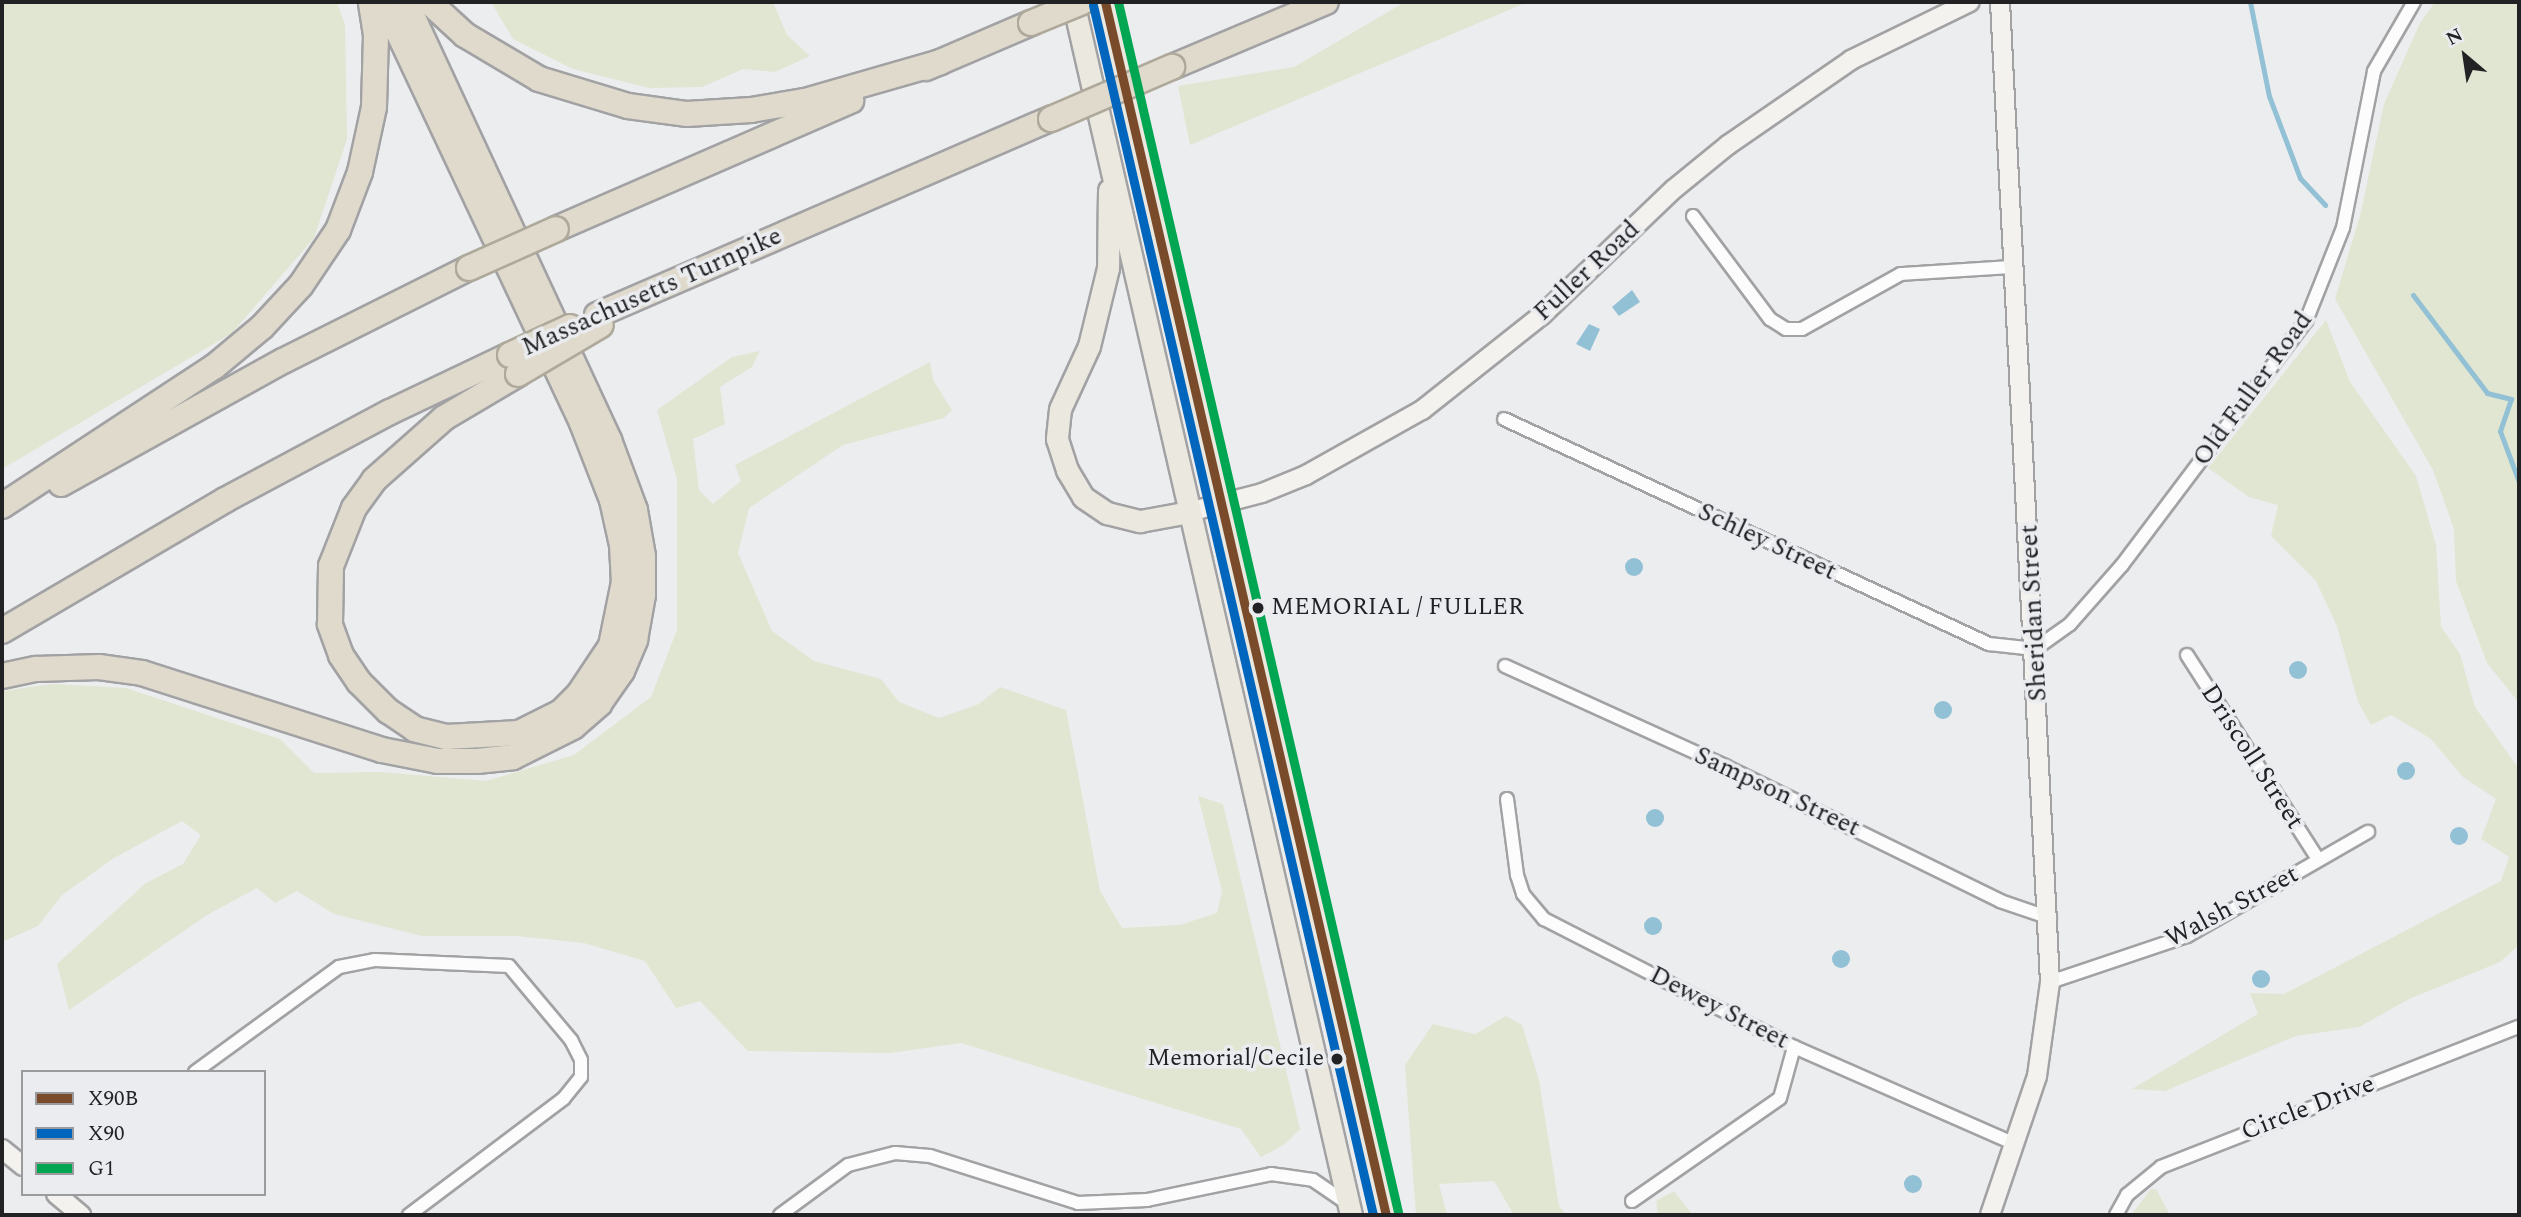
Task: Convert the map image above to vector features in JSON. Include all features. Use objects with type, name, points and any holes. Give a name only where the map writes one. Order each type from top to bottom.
[{"type":"highway","points":[[2,506],[214,367],[262,327],[301,285],[338,230],[360,172],[374,107],[376,35],[371,2]]},
{"type":"highway","points":[[384,2],[582,424],[612,500],[621,545],[624,582],[611,646],[579,694],[561,712],[519,733],[446,737],[397,717],[359,682],[341,655],[330,624],[331,566],[354,508],[383,471],[444,418],[514,364]]},
{"type":"highway","points":[[2,676],[36,669],[86,668],[142,673],[382,750],[438,761],[477,761],[513,757],[573,727],[599,704],[622,671],[635,640],[643,595],[643,556],[635,510],[609,440],[406,2]]},
{"type":"highway","points":[[429,2],[465,35],[539,79],[628,106],[687,114],[751,110],[805,101],[941,62]]},
{"type":"highway","points":[[2,518],[227,390],[469,268],[1082,2]]},
{"type":"highway","name":"Massachusetts Turnpike","points":[[2,631],[225,500],[390,412],[514,364],[687,275],[1326,2]]},
{"type":"main road","points":[[1073,2],[1350,1210]]},
{"type":"main road","points":[[1105,2],[1386,1215]]},
{"type":"main road","points":[[1110,157],[1108,268],[1090,346],[1060,409],[1057,439],[1067,470],[1083,497],[1107,513],[1140,521],[1189,512]]},
{"type":"street","name":"Fuller Road","points":[[1189,512],[1220,506],[1333,462],[1422,410],[1542,315],[1674,189],[1738,137],[1851,60],[1970,2]]},
{"type":"street","name":"Sheridan Street","points":[[1990,1215],[2037,1076],[2050,982],[2050,918],[2000,2]]},
{"type":"street","name":"Old Fuller Road","points":[[2035,649],[2070,624],[2122,565],[2306,321],[2343,228],[2374,71],[2414,2]]},
{"type":"street","points":[[1693,216],[1770,319],[1786,328],[1802,329],[1901,274],[2013,267]]},
{"type":"street","name":"Schley Street","points":[[1504,419],[1989,644],[2035,649]]},
{"type":"street","name":"Driscoll Street","points":[[2187,655],[2318,859]]},
{"type":"street","name":"Sampson Street","points":[[1505,666],[1737,772],[2000,901],[2050,918]]},
{"type":"street","name":"Dewey Street","points":[[1507,799],[1517,875],[1523,894],[1544,919],[1794,1047],[2014,1144]]},
{"type":"street","name":"Walsh Street","points":[[2050,982],[2187,936],[2368,832]]},
{"type":"street","points":[[198,1070],[339,967],[375,960],[509,966],[571,1040],[582,1060],[582,1077],[563,1099],[409,1215]]},
{"type":"street","name":"Circle Drive","points":[[2116,1215],[2127,1195],[2161,1167],[2519,1027]]},
{"type":"street","points":[[1632,1201],[1780,1098],[1794,1047]]},
{"type":"street","points":[[2,1149],[21,1164]]},
{"type":"street","points":[[780,1215],[848,1165],[895,1153],[930,1156],[1062,1199],[1120,1210],[1271,1174],[1313,1180],[1350,1210]]},
{"type":"street","points":[[58,1196],[81,1215]]},
{"type":"green space","points":[[2,2],[337,2],[345,25],[347,139],[314,238],[232,333],[2,469]]},
{"type":"green space","points":[[491,2],[773,2],[787,35],[810,56],[775,72],[743,69],[702,87],[649,88],[573,69],[513,39]]},
{"type":"green space","points":[[1405,2],[1528,2],[1190,145],[1178,86],[1294,67]]},
{"type":"green space","points":[[2435,2],[2519,2],[2519,703],[2487,663],[2456,581],[2454,529],[2433,470],[2335,299],[2361,212],[2384,104],[2420,23]]},
{"type":"green space","points":[[2326,320],[2350,382],[2416,476],[2436,545],[2441,627],[2460,654],[2475,707],[2519,769],[2519,945],[2500,962],[2409,999],[2359,1027],[2296,1036],[2165,1091],[2132,1089],[2258,1014],[2250,993],[2284,994],[2501,881],[2509,857],[2481,839],[2496,799],[2463,777],[2430,738],[2391,715],[2371,725],[2358,702],[2337,626],[2316,581],[2271,536],[2278,505],[2249,497],[2208,468]]},
{"type":"green space","points":[[760,351],[752,367],[720,387],[725,424],[693,439],[699,490],[713,504],[741,481],[735,465],[930,362],[933,380],[952,410],[944,418],[843,445],[749,508],[738,553],[772,631],[814,661],[881,679],[899,702],[939,718],[979,704],[1000,687],[1066,710],[1100,891],[1122,928],[1180,925],[1217,913],[1222,891],[1198,796],[1223,804],[1300,1129],[1285,1144],[1261,1157],[1241,1129],[961,1043],[890,1053],[748,1051],[700,1001],[676,1008],[645,961],[584,943],[517,936],[422,936],[334,914],[297,891],[275,903],[257,888],[207,915],[69,1010],[57,964],[146,883],[183,864],[201,835],[182,821],[114,858],[62,895],[38,926],[2,942],[2,691],[52,684],[126,688],[280,739],[314,773],[381,772],[486,781],[574,755],[651,697],[677,630],[677,479],[657,410],[732,357]]},
{"type":"green space","points":[[1506,1016],[1522,1025],[1539,1080],[1559,1206],[1566,1215],[1514,1215],[1494,1181],[1439,1184],[1447,1215],[1416,1215],[1405,1065],[1433,1024],[1475,1034]]},
{"type":"green space","points":[[2151,1189],[2156,1189],[2170,1215],[2131,1215]]},
{"type":"green space","points":[[1674,1191],[1693,1215],[1658,1215],[1656,1201]]},
{"type":"water","points":[[1632,290],[1640,302],[1619,316],[1612,307]]},
{"type":"water","points":[[1589,324],[1600,329],[1590,351],[1576,344]]},
{"type":"water","points":[[1634,558],[1640,561],[1643,567],[1640,573],[1634,576],[1628,573],[1625,567],[1628,561]]},
{"type":"water","points":[[2298,661],[2304,664],[2307,670],[2304,676],[2298,679],[2292,676],[2289,670],[2292,664]]},
{"type":"water","points":[[1943,701],[1949,704],[1952,710],[1949,716],[1943,719],[1937,716],[1934,710],[1937,704]]},
{"type":"water","points":[[2406,762],[2412,765],[2415,771],[2412,777],[2406,780],[2400,777],[2397,771],[2400,765]]},
{"type":"water","points":[[1655,809],[1661,812],[1664,818],[1661,824],[1655,827],[1649,824],[1646,818],[1649,812]]},
{"type":"water","points":[[2459,827],[2465,830],[2468,836],[2465,842],[2459,845],[2453,842],[2450,836],[2453,830]]},
{"type":"water","points":[[1653,917],[1659,920],[1662,926],[1659,932],[1653,935],[1647,932],[1644,926],[1647,920]]},
{"type":"water","points":[[1841,950],[1847,953],[1850,959],[1847,965],[1841,968],[1835,965],[1832,959],[1835,953]]},
{"type":"water","points":[[2261,970],[2267,973],[2270,979],[2267,985],[2261,988],[2255,985],[2252,979],[2255,973]]},
{"type":"water","points":[[1913,1175],[1919,1178],[1922,1184],[1919,1190],[1913,1193],[1907,1190],[1904,1184],[1907,1178]]},
{"type":"waterway","points":[[2250,2],[2269,96],[2300,178],[2325,205]]},
{"type":"waterway","points":[[2413,295],[2487,393],[2511,399],[2500,431],[2519,482]]},
{"type":"transit line","name":"X90B","points":[[1105,2],[1386,1215]]},
{"type":"transit line","name":"G1","points":[[1118,2],[1398,1212]]},
{"type":"transit line","name":"X90","points":[[1093,5],[1373,1215]]},
{"type":"place","name":"MEMORIAL / FULLER","points":[[1258,608]]},
{"type":"place","name":"Memorial/Cecile","points":[[1337,1059]]}]
